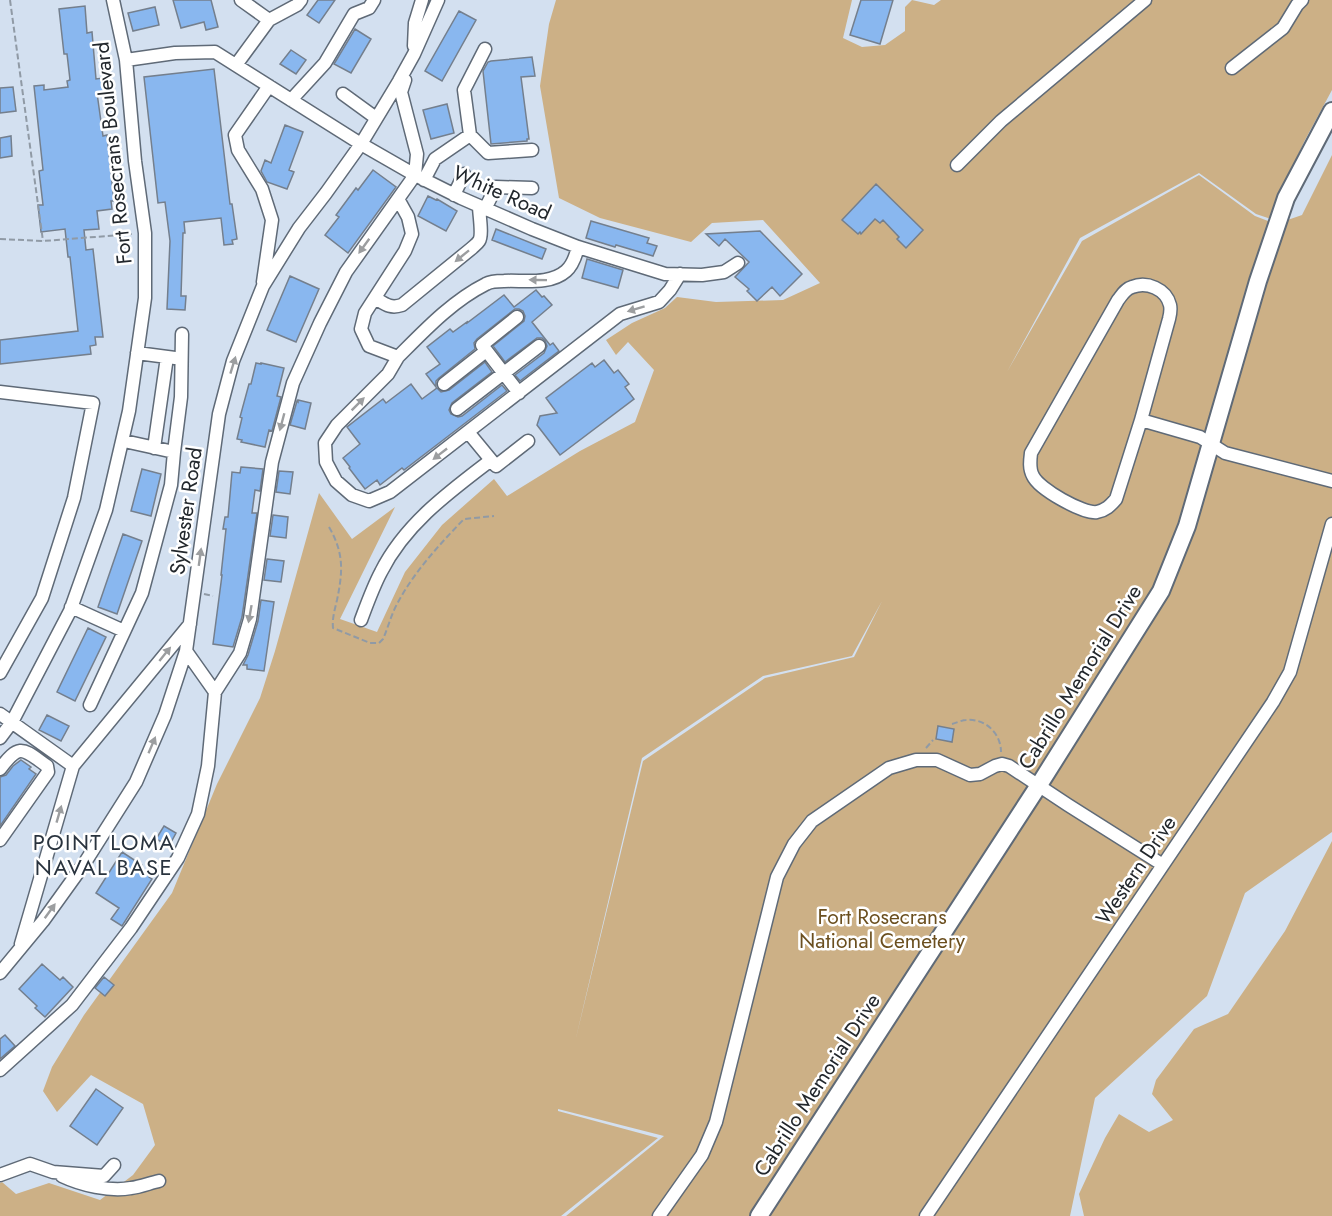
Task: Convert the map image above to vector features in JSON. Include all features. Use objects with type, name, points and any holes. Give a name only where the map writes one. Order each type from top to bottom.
[{"type":"main road","name":"Cabrillo Memorial Drive","points":[[759,1216],[1040,785],[1161,591],[1187,526],[1258,281],[1286,198],[1332,111]]},
{"type":"street","points":[[241,0],[269,20]]},
{"type":"street","points":[[236,65],[269,20],[297,5],[301,0]]},
{"type":"street","points":[[291,100],[325,63],[354,14],[369,8],[374,0]]},
{"type":"street","points":[[414,54],[415,22],[422,0]]},
{"type":"street","name":"Sylvester Road","points":[[419,178],[417,154],[401,92],[414,54],[438,0]]},
{"type":"street","points":[[957,165],[1001,121],[1146,0]]},
{"type":"street","points":[[1232,69],[1283,28],[1302,0]]},
{"type":"street","name":"Fort Rosecrans Boulevard","points":[[0,738],[12,722],[71,607],[106,510],[124,441],[129,411],[144,298],[145,233],[135,161],[126,60],[115,2]]},
{"type":"street","points":[[484,48],[464,90],[470,135],[488,153],[532,150]]},
{"type":"street","name":"White Road","points":[[126,60],[175,53],[215,52],[419,178],[532,229],[578,247],[665,274],[724,272],[738,263]]},
{"type":"street","name":"Sylvester Road","points":[[0,972],[43,921],[84,864],[136,782],[165,715],[186,651],[219,414],[234,361],[263,286],[299,228],[361,144],[414,54]]},
{"type":"street","points":[[263,286],[272,220],[262,189],[238,150],[235,135],[269,86]]},
{"type":"street","points":[[344,94],[376,118]]},
{"type":"street","points":[[0,1070],[72,1005],[131,928],[178,858],[198,814],[208,766],[215,692],[240,653],[250,619],[272,462],[293,383],[346,272],[398,199],[435,159],[470,135]]},
{"type":"street","points":[[454,195],[464,174]]},
{"type":"street","points":[[375,298],[389,306],[402,305],[480,241],[482,233],[479,222],[482,207],[496,187],[532,188]]},
{"type":"street","points":[[398,199],[408,217],[411,234],[405,251],[365,313],[361,329],[369,346],[398,357]]},
{"type":"street","points":[[578,247],[573,262],[566,272],[548,281],[489,282],[461,300],[426,329],[398,357],[388,374],[337,425],[325,443],[326,462],[336,481],[352,495],[369,501],[390,492],[620,314],[659,302],[680,274]]},
{"type":"street","points":[[1141,285],[1152,286],[1164,293],[1170,306],[1169,319],[1141,420],[1116,499],[1108,508],[1095,512],[1081,509],[1043,488],[1033,478],[1029,465],[1031,453],[1118,300],[1130,287],[1141,285]]},
{"type":"street","points":[[517,317],[482,345],[519,393]]},
{"type":"street","points":[[90,705],[142,593],[171,485],[181,397],[182,334]]},
{"type":"street","points":[[458,409],[539,346]]},
{"type":"street","points":[[444,384],[486,351]]},
{"type":"street","points":[[137,353],[182,359]]},
{"type":"street","points":[[154,448],[167,357]]},
{"type":"street","points":[[0,392],[93,404],[74,498],[42,598],[0,673]]},
{"type":"street","points":[[1141,420],[1200,437],[1225,453],[1332,481]]},
{"type":"street","points":[[468,432],[496,466],[528,441]]},
{"type":"street","points":[[124,441],[174,452]]},
{"type":"street","points":[[361,620],[381,571],[399,543],[420,518],[444,496],[491,460]]},
{"type":"street","name":"Western Drive","points":[[926,1216],[1273,702],[1290,672],[1332,524]]},
{"type":"street","points":[[71,607],[124,631]]},
{"type":"street","points":[[19,951],[73,766],[190,623]]},
{"type":"street","points":[[186,651],[215,692]]},
{"type":"street","points":[[0,714],[73,766]]},
{"type":"street","points":[[0,769],[9,757],[18,751],[26,751],[47,766],[48,772],[0,840]]},
{"type":"street","points":[[659,1216],[702,1155],[717,1122],[777,877],[794,844],[812,822],[889,768],[916,760],[936,760],[970,775],[980,774],[1002,764],[1009,765],[1163,865]]},
{"type":"street","points":[[0,1175],[30,1164],[78,1183],[106,1188],[129,1189],[159,1181]]},
{"type":"street","points":[[53,1172],[104,1176],[114,1165]]},
{"type":"path","points":[[10,0],[43,241]]},
{"type":"path","points":[[0,239],[43,241],[145,233]]},
{"type":"path","points":[[952,724],[966,720],[978,721],[987,725],[997,735],[1001,744],[1002,764]]},
{"type":"green space","name":"Fort Rosecrans National Cemetery","points":[[556,0],[852,0],[843,38],[862,47],[885,45],[905,31],[905,7],[912,0],[934,5],[941,0],[1332,0],[1332,90],[1305,140],[1271,219],[1256,214],[1199,173],[1080,238],[1007,372],[1082,241],[1199,175],[1255,216],[1276,224],[1302,215],[1332,155],[1332,832],[1245,893],[1207,996],[1095,1098],[1070,1216],[566,1216],[664,1136],[558,1109],[558,1111],[658,1138],[561,1216],[0,1216],[0,1183],[2,1182],[16,1194],[49,1183],[100,1200],[133,1175],[155,1145],[143,1104],[91,1075],[57,1112],[43,1091],[52,1067],[84,1015],[172,893],[217,784],[260,698],[319,493],[352,539],[395,507],[340,619],[377,632],[405,572],[442,525],[494,479],[507,496],[580,451],[635,422],[654,370],[628,342],[616,355],[606,340],[632,323],[665,308],[677,297],[716,302],[783,300],[820,283],[763,220],[712,223],[691,242],[600,218],[559,198],[540,86],[549,24]],"holes":[[[882,601],[854,657],[765,678],[643,761],[575,1042],[642,758],[763,676],[852,656]]]},
{"type":"green space","points":[[1332,841],[1332,1216],[1084,1216],[1079,1194],[1119,1114],[1149,1132],[1173,1120],[1152,1094],[1156,1080],[1194,1029],[1228,1014],[1285,931]]},
{"type":"building","points":[[173,0],[211,0],[218,27],[206,30],[204,22],[181,28]]},
{"type":"building","points":[[318,0],[335,0],[319,23],[307,15]]},
{"type":"building","points":[[861,0],[893,0],[880,44],[850,35]]},
{"type":"building","points":[[85,6],[87,33],[92,32],[96,79],[103,78],[105,92],[97,93],[103,136],[107,135],[114,201],[111,201],[112,209],[97,211],[99,229],[84,230],[86,250],[93,249],[103,337],[95,337],[96,345],[90,346],[91,354],[0,364],[0,340],[78,331],[65,229],[41,232],[38,205],[43,205],[39,171],[43,170],[34,86],[44,85],[44,90],[68,87],[67,81],[70,80],[67,54],[64,54],[59,9]]},
{"type":"building","points":[[155,7],[159,25],[133,31],[128,13]]},
{"type":"building","points":[[459,11],[476,20],[442,81],[425,71]]},
{"type":"building","points":[[355,29],[371,39],[351,73],[334,64]]},
{"type":"building","points":[[291,50],[306,60],[296,74],[280,64]]},
{"type":"building","points":[[532,57],[535,76],[521,77],[529,139],[491,144],[483,71],[491,61]]},
{"type":"building","points":[[214,69],[230,204],[232,204],[237,239],[232,240],[233,244],[224,245],[221,218],[184,222],[181,296],[186,296],[185,310],[167,309],[170,241],[165,202],[158,203],[144,77]]},
{"type":"building","points":[[13,87],[16,111],[0,113],[0,88]]},
{"type":"building","points":[[447,104],[454,133],[431,139],[423,110]]},
{"type":"building","points":[[285,125],[303,132],[289,170],[294,172],[287,189],[267,182],[261,171],[265,160],[271,163]]},
{"type":"building","points":[[11,136],[12,156],[0,158],[0,138]]},
{"type":"building","points":[[373,170],[396,187],[348,253],[325,235],[339,217],[336,215]]},
{"type":"building","points":[[876,184],[923,230],[906,248],[883,220],[880,223],[875,219],[861,234],[860,232],[858,234],[842,220]]},
{"type":"building","points":[[428,196],[457,211],[446,231],[418,216]]},
{"type":"building","points":[[591,221],[649,238],[647,243],[657,246],[653,256],[586,238]]},
{"type":"building","points":[[496,229],[546,249],[542,259],[492,240]]},
{"type":"building","points":[[760,231],[802,274],[780,296],[772,287],[757,301],[747,291],[749,289],[735,277],[749,262],[725,239],[719,246],[706,234]]},
{"type":"building","points":[[587,259],[623,270],[618,288],[582,278]]},
{"type":"building","points":[[290,276],[319,289],[296,342],[267,330]]},
{"type":"building","points":[[536,290],[552,305],[532,322],[550,345],[553,343],[559,351],[520,381],[515,375],[544,353],[547,346],[542,338],[537,338],[505,362],[493,346],[524,321],[523,311],[515,309],[477,339],[474,343],[475,349],[439,378],[436,381],[436,387],[426,374],[440,364],[427,347],[450,329],[453,332],[467,323],[504,295],[514,307]]},
{"type":"building","points":[[604,360],[614,373],[618,370],[629,384],[625,387],[634,399],[560,455],[537,425],[540,416],[557,413],[546,398],[592,363],[595,367]]},
{"type":"building","points":[[485,362],[492,372],[452,403],[449,410],[451,414],[462,416],[502,385],[507,391],[404,470],[402,468],[380,485],[377,480],[365,489],[343,458],[360,444],[347,427],[383,399],[386,403],[411,384],[422,399],[437,388],[441,392],[449,390]]},
{"type":"building","points":[[256,363],[284,368],[277,396],[281,397],[265,447],[237,439],[242,418],[240,417]]},
{"type":"building","points":[[298,400],[311,403],[305,429],[290,425]]},
{"type":"building","points":[[241,467],[263,469],[260,491],[255,490],[252,513],[257,513],[242,617],[233,647],[213,644],[226,529],[223,529],[225,517],[228,517],[232,472],[240,473]]},
{"type":"building","points":[[142,469],[161,474],[151,516],[131,511]]},
{"type":"building","points":[[279,471],[293,472],[290,494],[276,492]]},
{"type":"building","points":[[273,515],[288,517],[286,538],[270,536]]},
{"type":"building","points":[[123,534],[142,541],[117,614],[98,607]]},
{"type":"building","points":[[267,559],[284,561],[281,582],[264,580]]},
{"type":"building","points":[[261,600],[274,602],[264,671],[247,669],[247,665],[243,665],[258,621]]},
{"type":"building","points":[[88,628],[106,637],[75,701],[57,692]]},
{"type":"building","points":[[47,715],[69,726],[61,741],[39,730]]},
{"type":"building","points":[[938,726],[954,729],[952,742],[936,739]]},
{"type":"building","points":[[21,760],[36,774],[0,826],[0,777],[6,775]]},
{"type":"building","points":[[164,826],[176,833],[169,846],[156,839]]},
{"type":"building","points":[[122,852],[142,865],[140,870],[152,879],[122,926],[111,919],[119,908],[96,893]]},
{"type":"building","points":[[42,964],[60,980],[63,977],[73,987],[45,1017],[19,989]]},
{"type":"building","points":[[104,977],[114,985],[105,996],[95,988]]},
{"type":"building","points":[[5,1035],[15,1046],[0,1059],[0,1039]]},
{"type":"building","points":[[96,1089],[123,1108],[97,1145],[70,1126]]},
{"type":"district","name":"POINT LOMA NAVAL BASE","points":[[104,854]]}]
